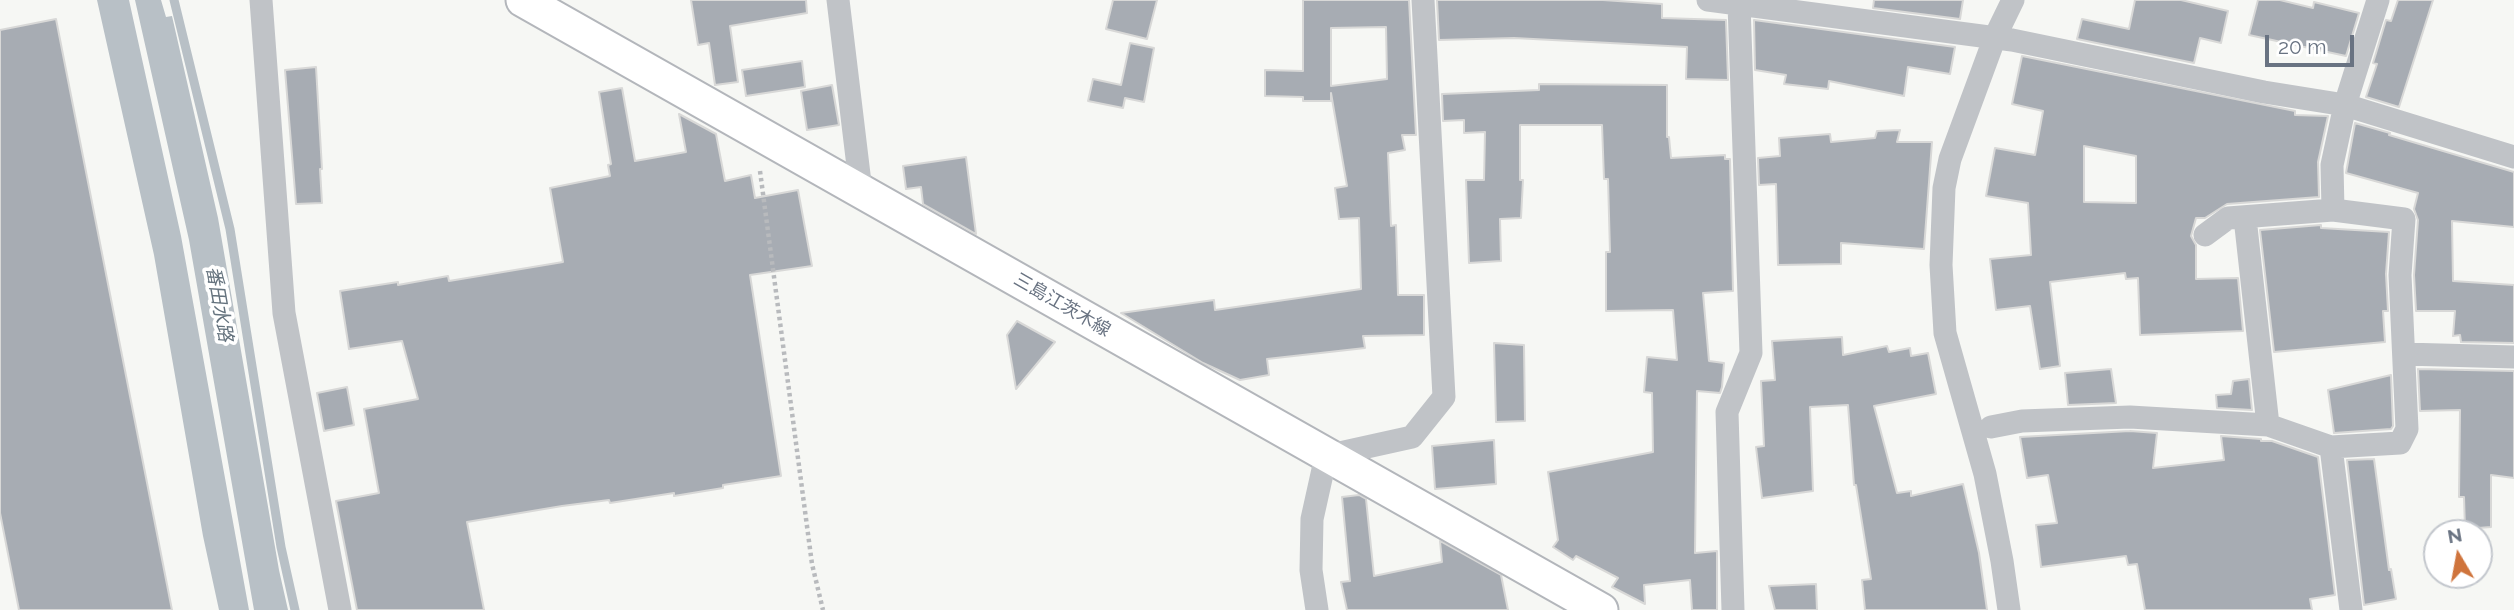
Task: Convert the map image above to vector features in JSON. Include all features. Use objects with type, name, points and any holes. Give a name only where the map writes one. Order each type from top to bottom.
[{"type":"main road","name":"三島江茨木線","points":[[529,2],[1601,610]]},
{"type":"street","points":[[261,0],[284,313],[340,610]]},
{"type":"street","points":[[838,0],[862,191]]},
{"type":"street","points":[[1318,610],[1311,570],[1312,519],[1326,456],[1412,438],[1444,397],[1423,0]]},
{"type":"street","points":[[1713,0],[1995,37],[2263,92],[2345,106],[2514,157]]},
{"type":"street","points":[[2009,610],[1985,474],[1954,374],[1942,314],[1944,188],[1950,159],[1995,37],[2013,0]]},
{"type":"street","points":[[2333,210],[2332,165],[2345,106],[2378,0]]},
{"type":"street","points":[[1733,610],[1727,412],[1751,353],[1739,4]]},
{"type":"street","points":[[1992,427],[2022,421],[2130,417],[2268,425],[2331,447],[2400,443],[2407,429],[2400,275],[2404,219],[2333,210],[2228,218],[2205,235]]},
{"type":"street","points":[[2245,218],[2268,425]]},
{"type":"street","points":[[2403,354],[2514,357]]},
{"type":"street","points":[[2331,447],[2351,610]]},
{"type":"path","points":[[755,131],[810,550],[823,610]]},
{"type":"water","points":[[97,0],[129,0],[181,236],[249,610],[219,610],[203,536],[154,255]]},
{"type":"water","name":"番田水路","points":[[135,0],[161,0],[166,17],[172,16],[218,218],[288,610],[254,610],[189,240]]},
{"type":"building","points":[[691,0],[806,0],[807,13],[730,26],[738,82],[715,85],[709,43],[698,45]]},
{"type":"building","points":[[1113,0],[1157,0],[1147,39],[1106,29]]},
{"type":"building","points":[[1303,0],[1409,0],[1416,135],[1402,135],[1405,150],[1388,153],[1391,226],[1396,225],[1398,295],[1424,295],[1424,335],[1363,336],[1365,348],[1267,359],[1269,375],[1240,380],[1203,363],[1121,313],[1214,300],[1215,310],[1361,289],[1359,218],[1339,219],[1335,188],[1347,186],[1331,93],[1331,101],[1303,101],[1303,97],[1265,96],[1265,70],[1303,71]],"holes":[[[1386,27],[1387,79],[1331,86],[1331,28]]]},
{"type":"building","points":[[1437,0],[1603,0],[1662,4],[1662,18],[1726,20],[1728,80],[1686,79],[1687,47],[1514,38],[1439,40]]},
{"type":"building","points":[[1874,0],[1963,0],[1960,19],[1873,8]]},
{"type":"building","points":[[2135,0],[2181,0],[2228,11],[2221,43],[2200,38],[2194,63],[2077,39],[2082,19],[2129,29]]},
{"type":"building","points":[[2258,0],[2280,0],[2313,8],[2314,2],[2359,13],[2346,56],[2249,35]]},
{"type":"building","points":[[2398,0],[2433,0],[2399,107],[2366,97],[2377,64],[2373,63],[2386,20],[2391,21]]},
{"type":"building","points":[[56,19],[172,610],[19,610],[0,513],[0,30]]},
{"type":"building","points":[[1754,20],[1955,47],[1950,74],[1908,67],[1904,96],[1829,81],[1828,89],[1784,84],[1786,75],[1755,70]]},
{"type":"building","points":[[1130,43],[1154,48],[1144,102],[1125,98],[1123,108],[1088,101],[1093,79],[1121,85]]},
{"type":"building","points":[[2022,56],[2295,111],[2295,115],[2328,116],[2318,162],[2319,197],[2227,204],[2205,218],[2196,218],[2191,236],[2196,245],[2196,279],[2238,278],[2243,331],[2140,335],[2138,278],[2126,279],[2125,273],[2050,282],[2060,366],[2040,369],[2030,306],[1996,310],[1990,259],[2031,255],[2028,203],[1986,196],[1995,148],[2035,155],[2043,111],[2012,104]],"holes":[[[2084,146],[2136,156],[2136,203],[2084,202]]]},
{"type":"building","points":[[802,61],[805,87],[746,96],[742,70]]},
{"type":"building","points":[[316,67],[322,203],[296,204],[285,70]]},
{"type":"building","points":[[1539,84],[1667,85],[1667,137],[1671,158],[1725,155],[1725,159],[1730,159],[1733,291],[1703,293],[1709,361],[1724,363],[1722,387],[1720,393],[1697,391],[1695,553],[1717,551],[1717,610],[1692,610],[1690,580],[1644,585],[1645,604],[1612,587],[1618,578],[1576,556],[1573,560],[1553,547],[1558,540],[1548,472],[1653,452],[1652,393],[1644,392],[1647,357],[1677,360],[1673,310],[1606,311],[1606,252],[1610,252],[1608,179],[1604,179],[1602,125],[1520,125],[1520,180],[1523,180],[1521,218],[1500,219],[1501,261],[1469,263],[1466,180],[1484,180],[1485,132],[1464,133],[1464,120],[1443,121],[1442,94],[1539,90]]},
{"type":"building","points":[[832,85],[839,125],[807,130],[801,91]]},
{"type":"building","points":[[622,88],[635,161],[686,152],[679,114],[716,134],[725,181],[751,175],[755,198],[798,190],[812,266],[750,275],[781,476],[674,496],[674,493],[610,503],[609,500],[467,522],[484,610],[357,610],[336,501],[379,493],[364,409],[418,399],[402,341],[349,349],[340,291],[448,276],[449,281],[563,262],[550,188],[610,176],[608,165],[611,164],[599,92]]},
{"type":"building","points":[[2355,123],[2514,172],[2514,227],[2452,221],[2453,281],[2514,285],[2514,343],[2461,342],[2460,335],[2453,336],[2455,311],[2416,311],[2414,275],[2418,220],[2414,209],[2418,193],[2346,173]]},
{"type":"building","points":[[1900,130],[1897,142],[1932,142],[1924,249],[1841,243],[1841,264],[1778,265],[1776,184],[1759,185],[1758,158],[1780,156],[1779,138],[1830,134],[1831,142],[1875,138],[1877,131]]},
{"type":"building","points":[[966,157],[976,234],[923,204],[921,187],[906,189],[903,166]]},
{"type":"building","points":[[2321,225],[2321,228],[2389,232],[2386,274],[2388,311],[2383,311],[2385,342],[2274,352],[2260,230]]},
{"type":"building","points":[[1017,321],[1055,342],[1016,389],[1007,335]]},
{"type":"building","points":[[1842,337],[1843,355],[1887,346],[1889,352],[1910,348],[1911,356],[1928,353],[1936,394],[1874,406],[1897,493],[1911,491],[1911,496],[1963,484],[1979,553],[1987,610],[1865,610],[1862,580],[1871,579],[1854,485],[1848,405],[1810,407],[1813,491],[1762,498],[1756,447],[1764,446],[1761,381],[1775,380],[1772,341]]},
{"type":"building","points":[[1494,343],[1524,345],[1525,421],[1496,422]]},
{"type":"building","points":[[2111,369],[2116,403],[2068,405],[2065,373]]},
{"type":"building","points":[[2418,369],[2514,371],[2514,478],[2491,475],[2491,519],[2465,519],[2464,497],[2459,497],[2460,410],[2420,411]]},
{"type":"building","points":[[2391,375],[2391,429],[2334,433],[2328,390]]},
{"type":"building","points":[[2249,379],[2252,410],[2217,408],[2216,395],[2231,394],[2233,381]]},
{"type":"building","points":[[347,387],[354,425],[324,431],[317,393]]},
{"type":"building","points":[[2130,431],[2157,433],[2153,468],[2224,460],[2221,436],[2272,441],[2318,457],[2335,595],[2310,599],[2312,610],[2145,610],[2137,564],[2128,565],[2126,556],[2041,567],[2036,525],[2057,523],[2048,475],[2027,478],[2020,437]]},
{"type":"building","points":[[1494,440],[1496,484],[1435,489],[1432,446]]},
{"type":"building","points":[[2374,459],[2389,570],[2391,569],[2396,599],[2364,605],[2347,460]]},
{"type":"building","points":[[1359,495],[1366,499],[1374,576],[1442,562],[1440,541],[1501,575],[1508,610],[1347,610],[1341,582],[1350,581],[1342,497]]},
{"type":"building","points":[[1816,584],[1817,610],[1775,610],[1769,586]]},
{"type":"waterway","points":[[174,0],[230,229],[281,547],[295,610]]}]
